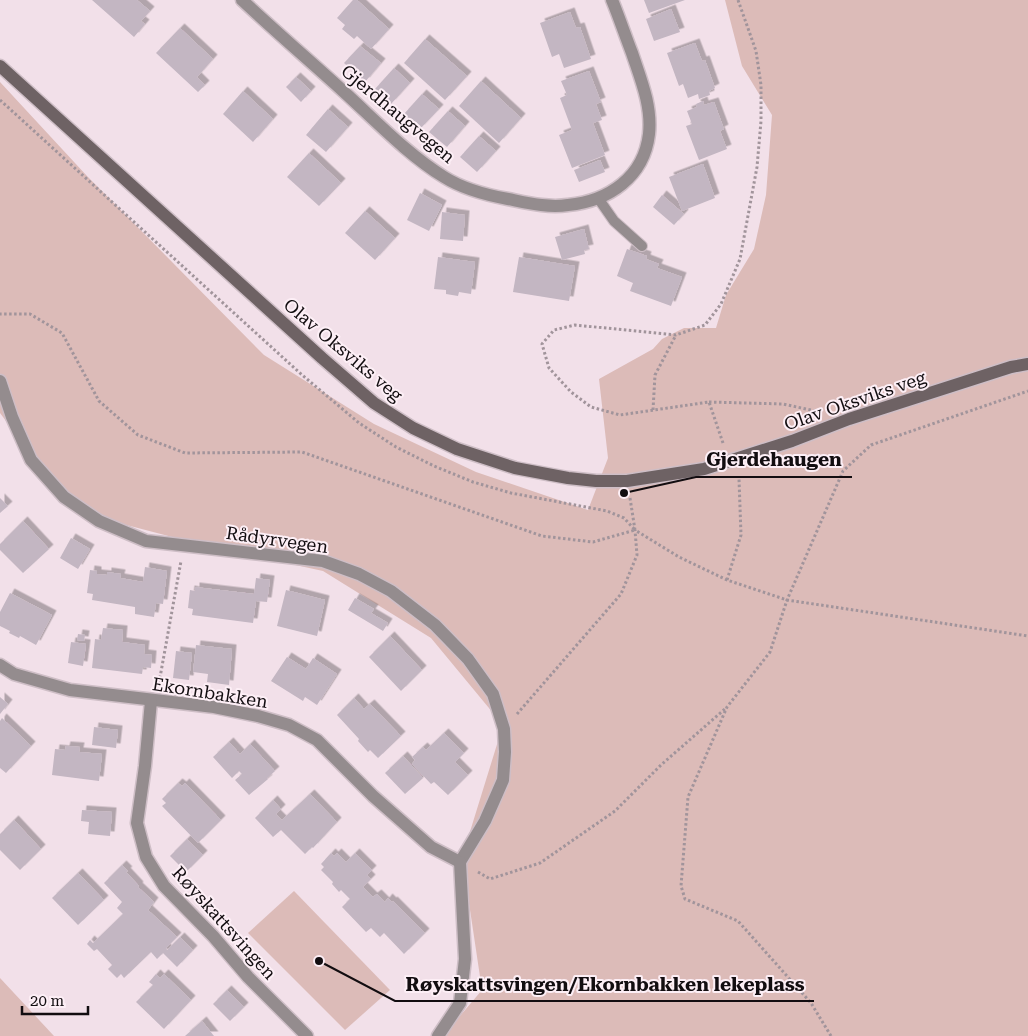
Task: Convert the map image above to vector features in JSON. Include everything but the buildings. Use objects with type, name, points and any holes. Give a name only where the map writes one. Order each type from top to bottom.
[{"type":"street","name":"Gjerdhaugvegen","points":[[242,0],[379,124],[422,161],[446,178],[488,195],[534,205],[568,205],[588,202],[616,190],[636,170],[647,146],[649,120],[646,94],[612,0]]},
{"type":"street","name":"Olav Oksviks veg","points":[[0,66],[314,352],[374,403],[413,428],[457,449],[515,468],[568,478],[627,482],[704,469],[792,441],[849,419],[1011,367],[1028,364]]},
{"type":"street","name":"Rådyrvegen","points":[[0,380],[12,416],[31,460],[64,497],[99,521],[146,541],[323,562],[359,574],[391,591],[435,625],[468,659],[493,694],[504,730],[505,752],[503,780],[485,821],[460,862]]},
{"type":"street","name":"Ekornbakken","points":[[0,666],[14,674],[70,690],[214,707],[258,716],[289,725],[317,740],[373,796],[431,847],[460,862]]},
{"type":"street","name":"Røyskattsvingen","points":[[153,701],[137,823],[146,857],[164,886],[213,936],[248,977],[307,1036]]},
{"type":"street","points":[[438,1036],[460,1003],[465,959],[460,862]]},
{"type":"lane","points":[[598,198],[614,221],[642,246]]},
{"type":"path","points":[[738,0],[756,51],[762,85],[761,121],[757,167],[740,259],[722,304],[705,324],[676,336],[576,325],[554,330],[542,344],[549,368],[571,392],[591,407],[620,415],[709,402],[783,404],[821,412]]},
{"type":"path","points":[[0,100],[300,374],[360,423],[396,447],[434,466],[473,482],[511,493],[607,511],[624,518],[635,530],[679,556],[727,580],[787,600],[1028,636]]},
{"type":"path","points":[[0,314],[30,314],[62,333],[99,402],[138,435],[185,453],[302,452],[542,536],[594,542],[635,530]]},
{"type":"path","points":[[653,410],[655,375],[676,336]]},
{"type":"path","points":[[460,862],[490,878],[540,863],[615,811],[661,766],[727,707],[770,652],[787,600],[842,471],[872,445],[1028,391]]},
{"type":"path","points":[[709,402],[724,443]]},
{"type":"path","points":[[727,580],[741,535],[739,479]]},
{"type":"path","points":[[504,730],[621,594],[637,555],[627,482]]},
{"type":"path","points":[[153,701],[184,546]]},
{"type":"path","points":[[727,707],[688,797],[681,886],[685,899],[738,921],[811,1003],[831,1036]]},
{"type":"shaded area","points":[[725,0],[1028,0],[1028,1036],[443,1036],[482,990],[466,883],[464,851],[503,725],[431,638],[323,571],[199,544],[73,511],[0,413],[0,82],[87,176],[264,355],[374,424],[476,472],[588,510],[608,458],[599,379],[653,349],[662,339],[684,328],[716,328],[726,295],[754,249],[766,195],[772,115],[742,66]]},
{"type":"shaded area","points":[[294,891],[390,990],[345,1030],[248,933]]},
{"type":"shaded area","points":[[0,978],[54,1036],[0,1036]]},
{"type":"place","name":"Gjerdehaugen","points":[[624,493]]},
{"type":"place","name":"Røyskattsvingen/Ekornbakken lekeplass","points":[[319,961]]}]
